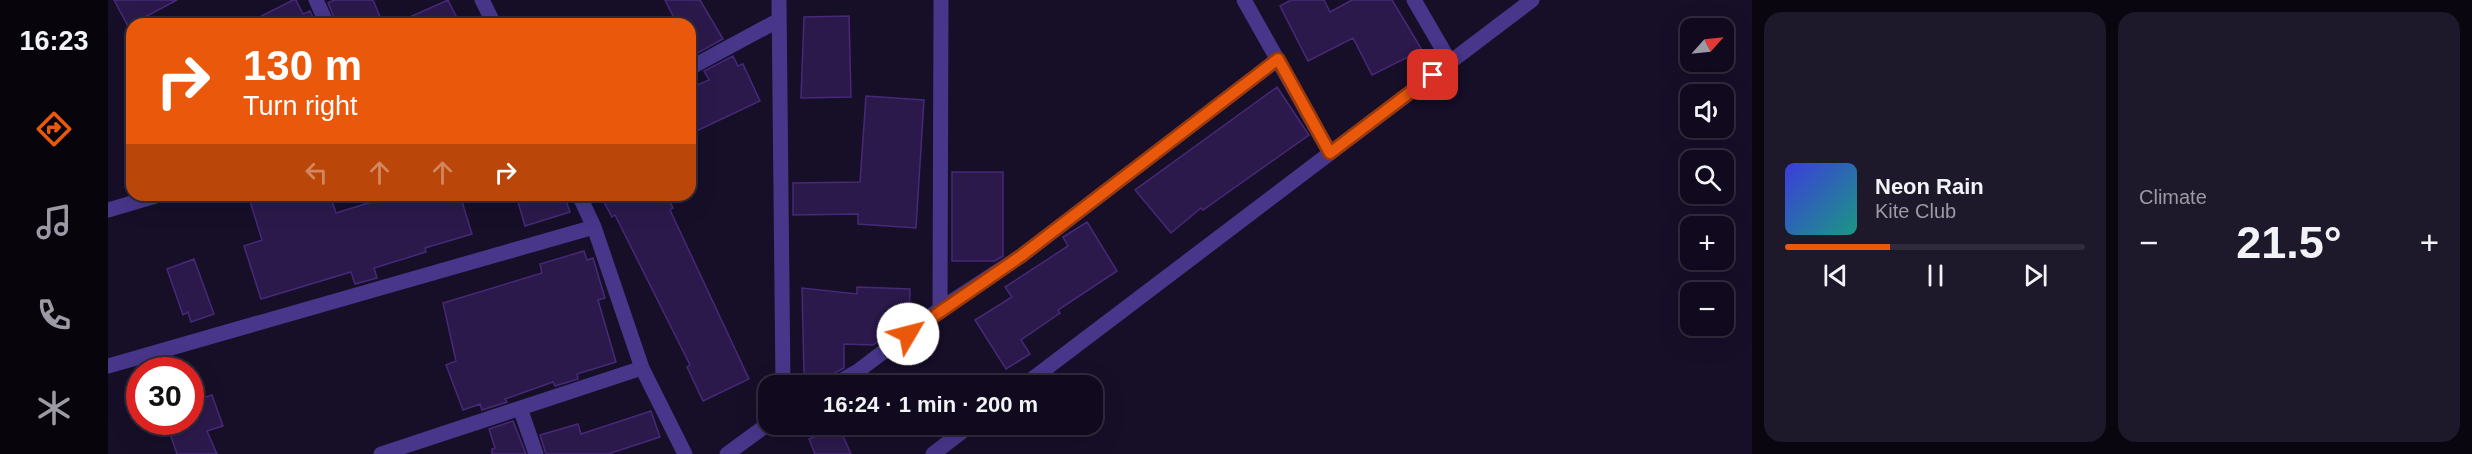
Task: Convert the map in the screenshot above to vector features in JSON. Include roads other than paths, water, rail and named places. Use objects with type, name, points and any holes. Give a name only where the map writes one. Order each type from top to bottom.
[{"type":"street","points":[[316,0],[324,18]]},
{"type":"street","points":[[779,0],[783,375]]},
{"type":"street","points":[[940,309],[941,0]]},
{"type":"street","points":[[1244,0],[1330,153]]},
{"type":"street","points":[[1414,0],[1450,62]]},
{"type":"street","points":[[1037,375],[1532,0]]},
{"type":"street","points":[[485,1],[492,18]]},
{"type":"street","points":[[696,65],[780,20]]},
{"type":"street","points":[[851,375],[940,309],[1021,256],[1278,59]]},
{"type":"street","points":[[108,210],[139,201]]},
{"type":"street","points":[[582,201],[594,227],[642,368],[685,454]]},
{"type":"street","points":[[108,366],[594,227]]},
{"type":"street","points":[[389,453],[642,368]]},
{"type":"street","points":[[520,408],[536,454]]},
{"type":"street","points":[[727,454],[758,431]]},
{"type":"street","points":[[933,454],[958,435]]}]
